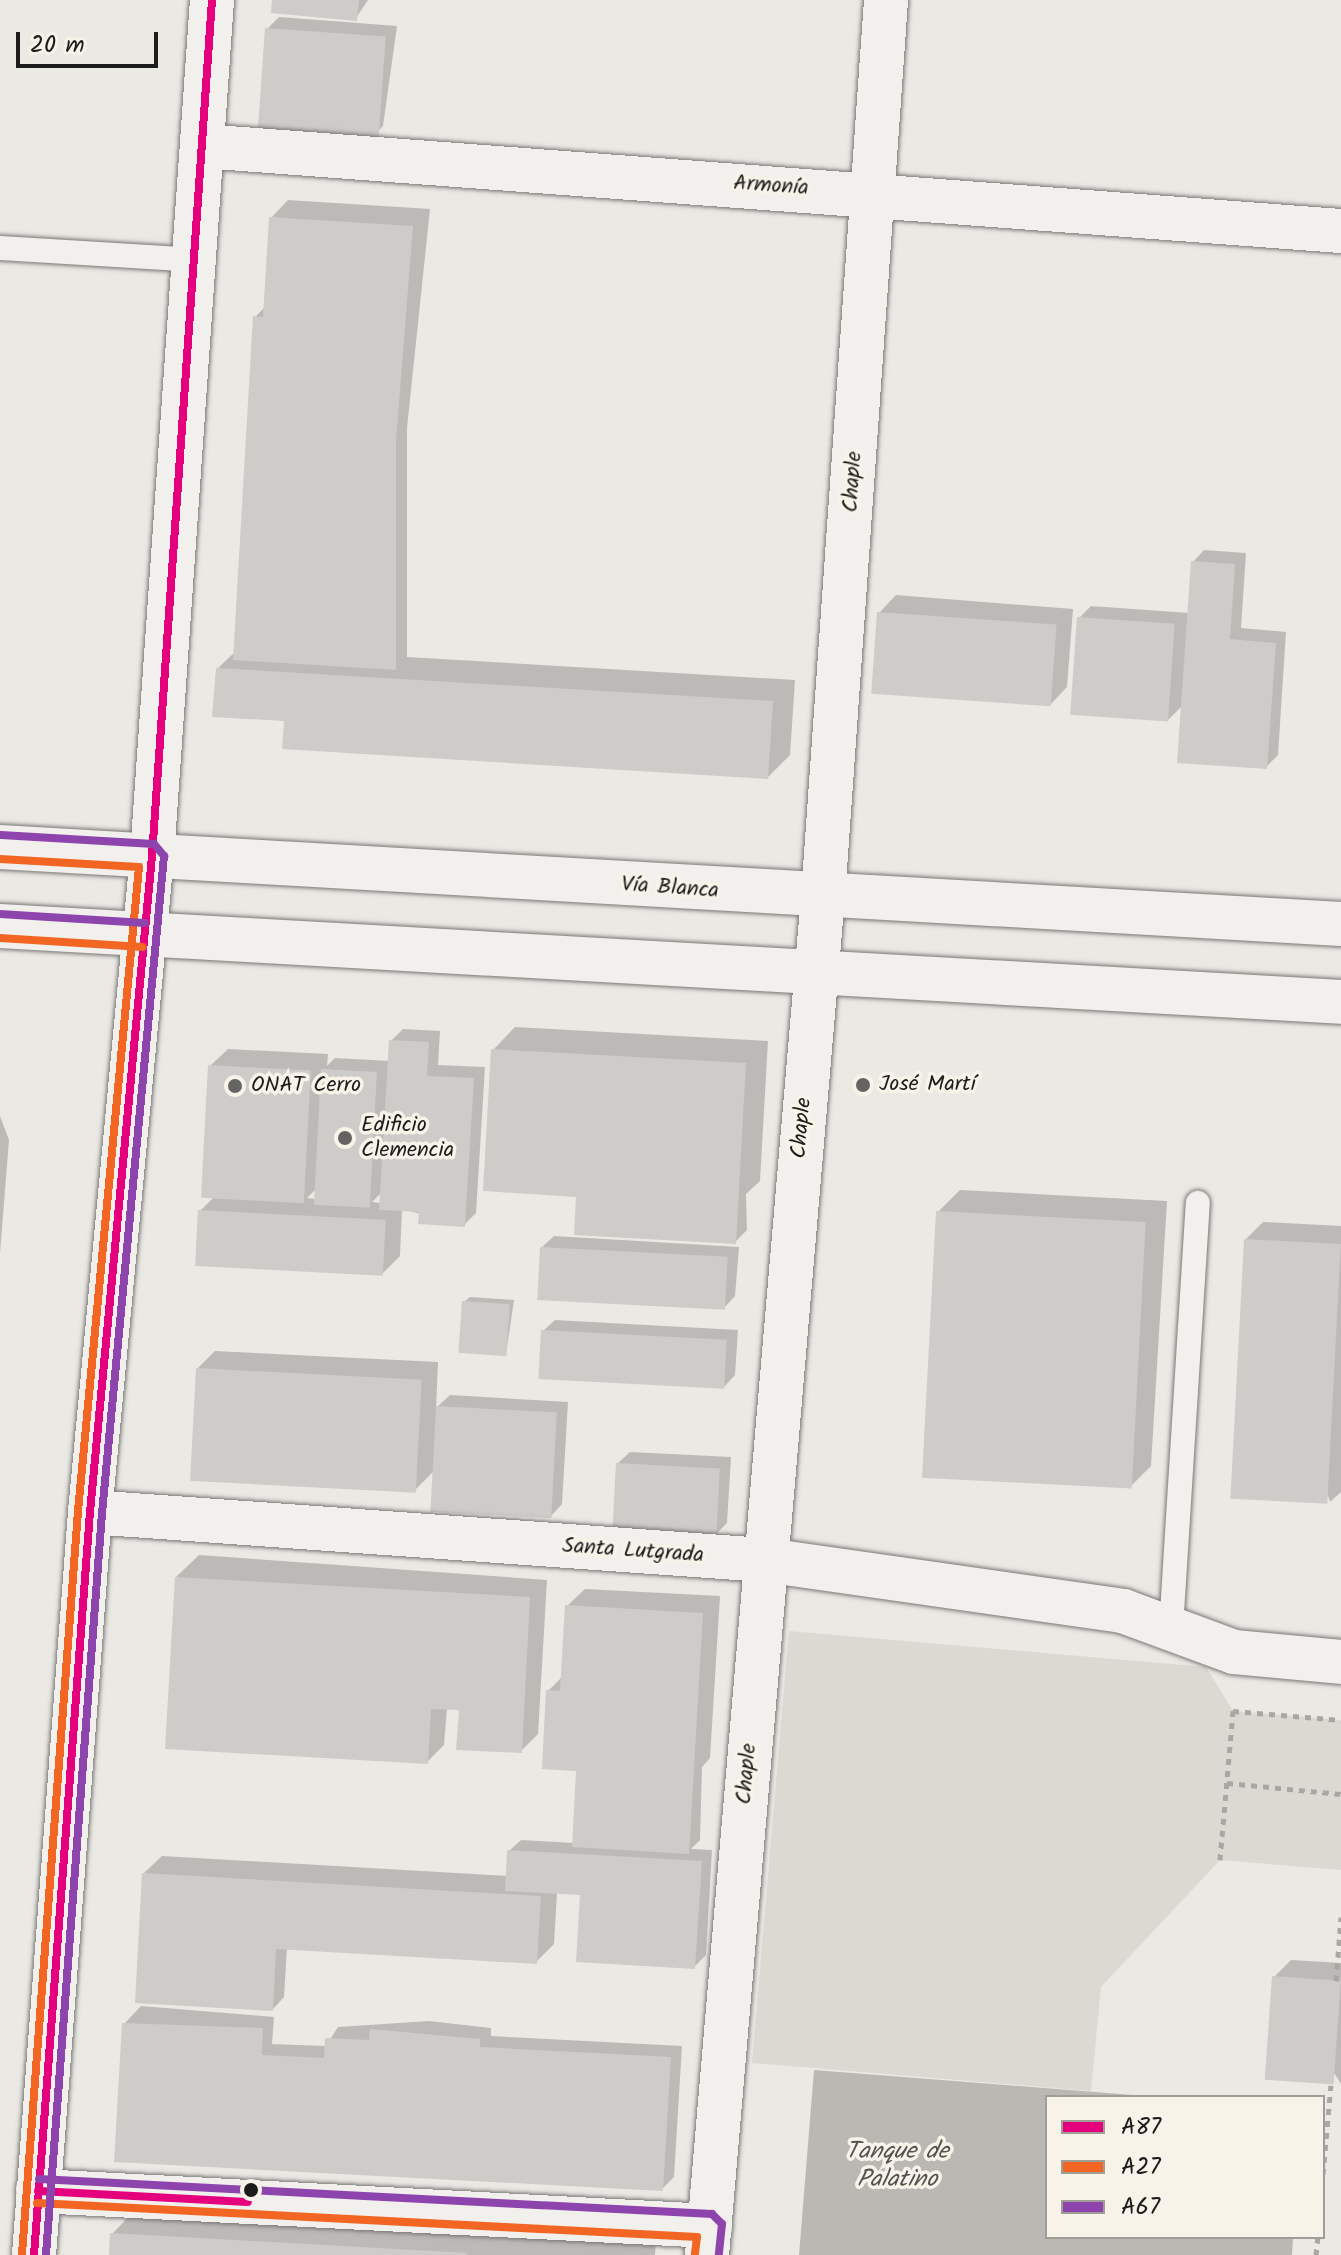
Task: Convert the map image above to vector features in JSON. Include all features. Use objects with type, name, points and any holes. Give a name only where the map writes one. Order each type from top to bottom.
[{"type":"street","points":[[34,2255],[90,1512],[152,856],[212,0]]},
{"type":"street","name":"Chaple","points":[[708,2240],[814,973],[823,897],[886,0]]},
{"type":"street","name":"Armonía","points":[[202,146],[874,193],[1341,231]]},
{"type":"street","name":"Vía Blanca","points":[[0,847],[823,897],[1341,924]]},
{"type":"street","points":[[0,926],[1341,1002]]},
{"type":"street","name":"Santa Lutgrada","points":[[90,1512],[765,1560],[1123,1611],[1234,1652],[1341,1662]]},
{"type":"street","points":[[38,2191],[708,2240]]},
{"type":"lane","points":[[0,248],[194,260]]},
{"type":"lane","points":[[1171,1629],[1198,1203]]},
{"type":"path","points":[[1220,1860],[1233,1711],[1341,1720]]},
{"type":"path","points":[[1227,1783],[1341,1794]]},
{"type":"path","points":[[1336,1981],[1341,1917]]},
{"type":"path","points":[[1325,2152],[1331,2085]]},
{"type":"shaded area","points":[[789,1631],[1206,1667],[1233,1711],[1341,1720],[1341,1870],[1220,1860],[1101,1987],[1091,2091],[752,2063]]},
{"type":"water","name":"Tanque de Palatino","points":[[814,2070],[1133,2095],[1045,2095],[1045,2239],[1293,2239],[1292,2255],[799,2255]]},
{"type":"building","points":[[272,0],[359,0],[357,21],[271,13]]},
{"type":"building","points":[[265,28],[386,36],[379,139],[258,131]]},
{"type":"building","points":[[269,217],[413,226],[396,441],[396,670],[233,660],[253,316],[263,317]]},
{"type":"building","points":[[1191,561],[1235,564],[1230,639],[1276,643],[1267,769],[1177,763]]},
{"type":"building","points":[[877,612],[1057,625],[1051,706],[871,694]]},
{"type":"building","points":[[1077,617],[1175,624],[1168,722],[1070,715]]},
{"type":"building","points":[[216,668],[773,701],[768,779],[282,749],[284,721],[212,717]]},
{"type":"building","points":[[389,1040],[429,1042],[427,1076],[474,1078],[465,1227],[418,1224],[419,1212],[379,1210]]},
{"type":"building","points":[[491,1049],[746,1063],[736,1244],[574,1235],[576,1197],[483,1191]]},
{"type":"building","points":[[208,1065],[311,1070],[304,1203],[201,1198]]},
{"type":"building","name":"Edificio Clemencia","points":[[321,1069],[377,1072],[370,1208],[314,1205]]},
{"type":"building","points":[[198,1210],[386,1220],[383,1276],[195,1266]]},
{"type":"building","points":[[936,1211],[1146,1222],[1132,1489],[922,1478]]},
{"type":"building","points":[[1244,1239],[1341,1244],[1327,1504],[1230,1499]]},
{"type":"building","points":[[540,1247],[728,1257],[725,1310],[537,1300]]},
{"type":"building","points":[[462,1301],[510,1304],[506,1356],[458,1353]]},
{"type":"building","points":[[541,1330],[727,1340],[724,1389],[538,1379]]},
{"type":"building","points":[[196,1368],[422,1380],[416,1493],[190,1481]]},
{"type":"building","points":[[436,1406],[557,1412],[551,1518],[430,1512]]},
{"type":"building","points":[[616,1463],[720,1468],[716,1536],[612,1531]]},
{"type":"building","points":[[175,1577],[530,1597],[522,1753],[456,1750],[459,1710],[431,1709],[428,1764],[165,1749]]},
{"type":"building","points":[[565,1605],[703,1613],[689,1854],[572,1847],[576,1771],[542,1769],[546,1690],[560,1691]]},
{"type":"building","points":[[507,1850],[702,1861],[695,1969],[576,1962],[580,1895],[505,1891]]},
{"type":"building","points":[[142,1873],[541,1896],[537,1964],[276,1949],[273,2011],[135,2003]]},
{"type":"building","points":[[1272,1976],[1341,1981],[1334,2085],[1265,2080]]},
{"type":"building","points":[[122,2023],[263,2028],[262,2055],[324,2058],[325,2038],[369,2040],[370,2029],[480,2039],[480,2047],[671,2057],[663,2191],[114,2162]]},
{"type":"building","points":[[110,2233],[467,2253],[467,2255],[109,2255]]},
{"type":"transit line","name":"A87","points":[[34,2255],[90,1512],[152,856],[212,0]]},
{"type":"transit line","name":"A67","points":[[1,835],[154,844],[164,856],[102,1513],[46,2255]]},
{"type":"transit line","name":"A27","points":[[0,859],[139,867],[78,1511],[22,2254]]},
{"type":"transit line","name":"A67","points":[[1,914],[145,923]]},
{"type":"transit line","name":"A27","points":[[0,938],[143,947]]},
{"type":"transit line","name":"A67","points":[[39,2179],[712,2214],[722,2224],[719,2255]]},
{"type":"transit line","name":"A87","points":[[38,2191],[248,2202]]},
{"type":"transit line","name":"A27","points":[[37,2203],[697,2237],[695,2254]]},
{"type":"place","name":"José Martí","points":[[863,1085]]},
{"type":"place","name":"ONAT Cerro","points":[[235,1086]]},
{"type":"place","name":"Edificio Clemencia","points":[[345,1138]]}]
